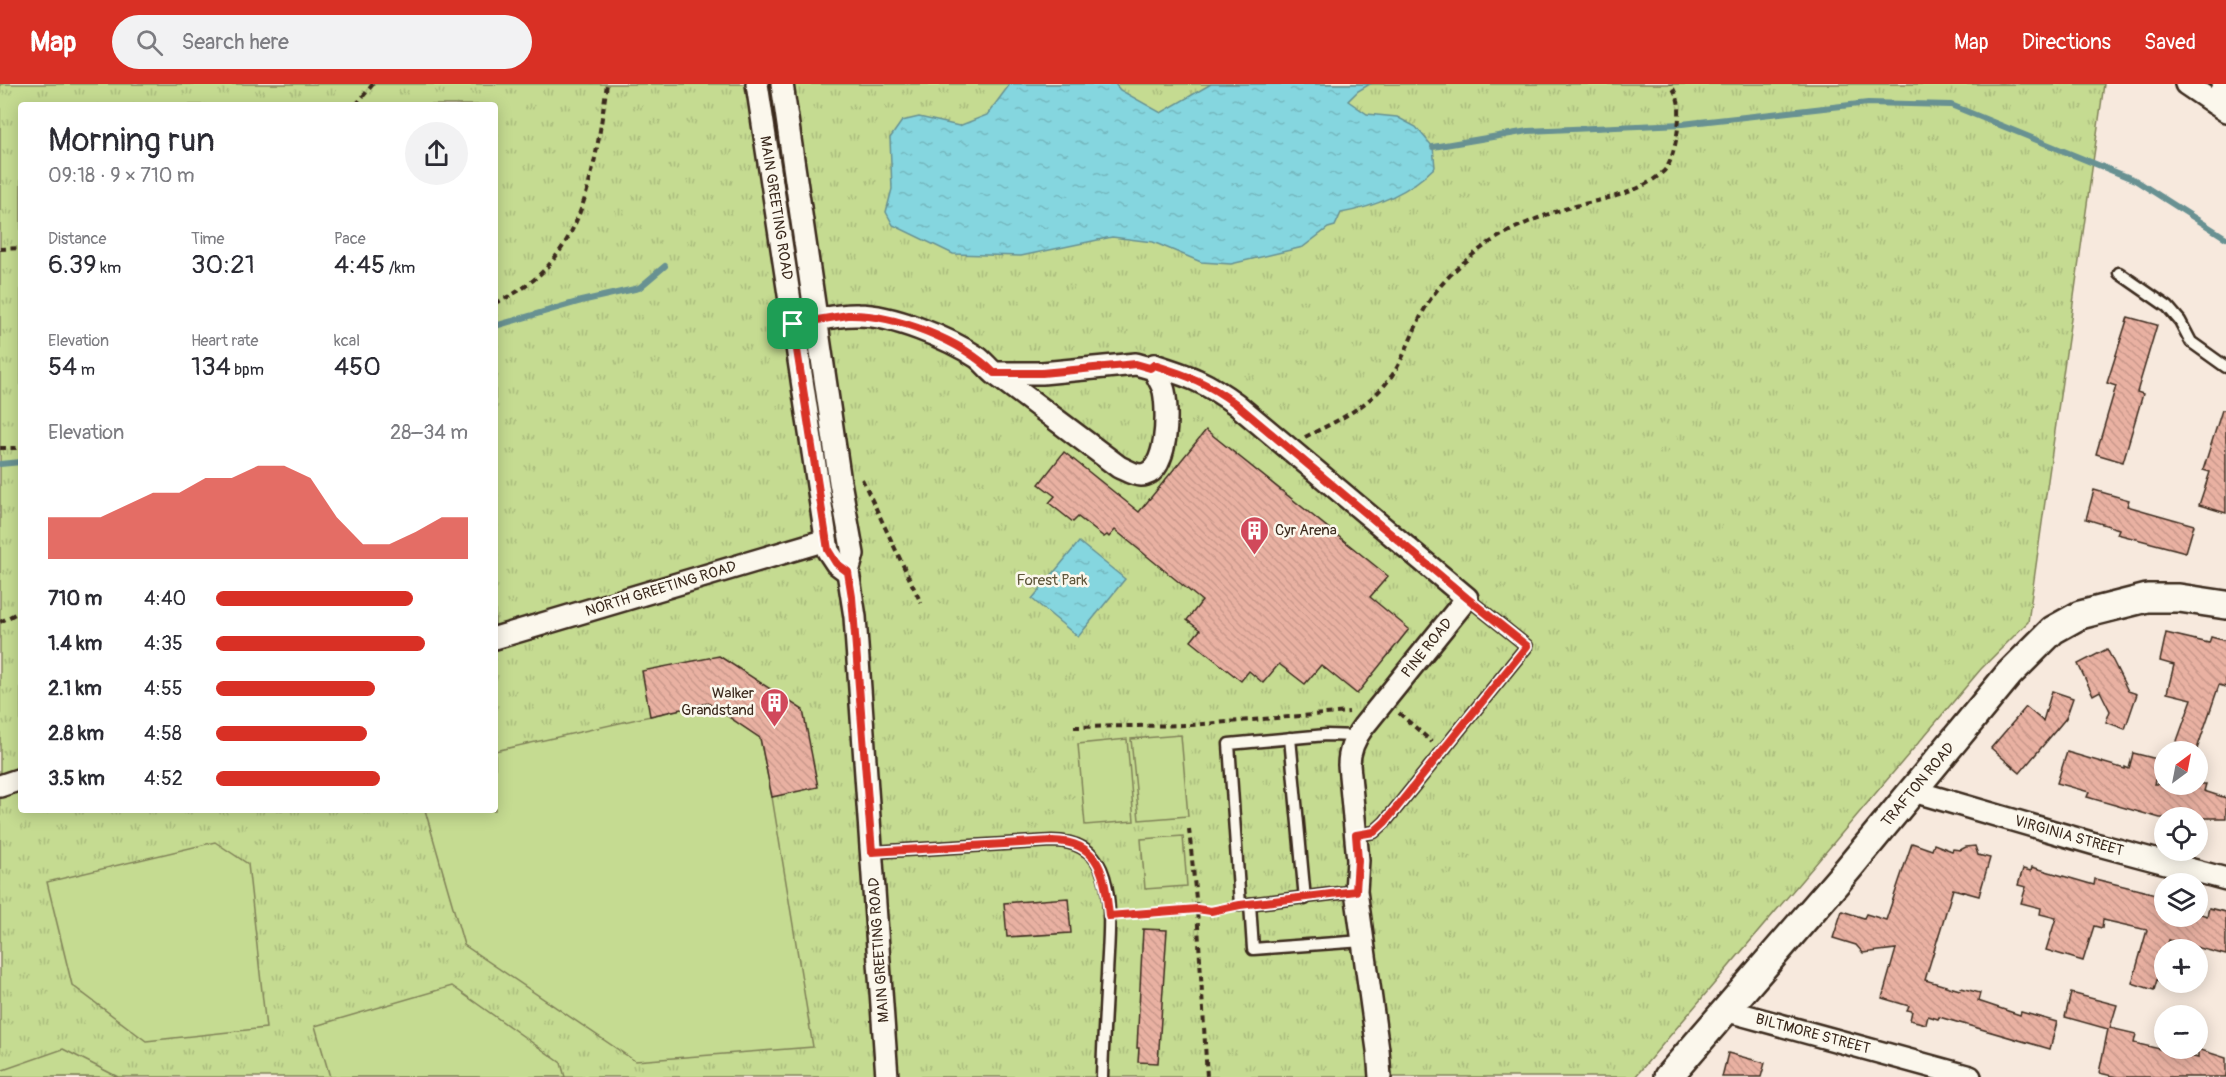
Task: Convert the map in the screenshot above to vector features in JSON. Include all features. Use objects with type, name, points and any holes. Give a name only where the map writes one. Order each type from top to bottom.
[{"type":"street","name":"MAIN GREETING ROAD","points":[[757,84],[826,540],[831,558],[848,572]]},
{"type":"street","name":"MAIN GREETING ROAD","points":[[782,84],[840,482],[853,554],[848,572],[855,617],[887,1077]]},
{"type":"street","points":[[2186,84],[2220,107],[2225,84]]},
{"type":"street","points":[[793,324],[860,315],[894,320],[964,350],[978,358],[994,373],[1107,460],[1134,474],[1141,475],[1153,470],[1157,465],[1164,443],[1166,400],[1154,365]]},
{"type":"street","points":[[994,373],[1042,373],[1136,364],[1150,368],[1154,365],[1197,379],[1214,388],[1286,446],[1467,598]]},
{"type":"street","name":"NORTH GREETING ROAD","points":[[498,637],[826,540]]},
{"type":"street","name":"TRAFTON ROAD","points":[[1668,1077],[1913,791],[2009,674],[2040,642],[2067,621],[2094,611],[2147,597],[2187,599],[2226,605]]},
{"type":"street","name":"PINE ROAD","points":[[1380,1077],[1356,891],[1358,860],[1349,765],[1351,751],[1357,736],[1467,598]]},
{"type":"street","points":[[0,786],[18,780]]},
{"type":"street","name":"VIRGINIA STREET","points":[[1913,791],[2226,879]]},
{"type":"street","name":"BILTMORE STREET","points":[[1725,1010],[1970,1077]]},
{"type":"lane","points":[[2119,273],[2168,307],[2180,321],[2191,342],[2226,367]]},
{"type":"lane","points":[[1356,835],[1374,832],[1382,826],[1527,646],[1467,598]]},
{"type":"lane","points":[[1357,736],[1326,735],[1229,744],[1245,904],[1253,949],[1363,940]]},
{"type":"lane","points":[[1290,738],[1305,899]]},
{"type":"lane","points":[[872,852],[1052,841],[1074,844],[1089,853],[1101,868],[1109,916],[1102,1077]]},
{"type":"lane","points":[[1245,904],[1305,899],[1356,891]]},
{"type":"path","points":[[358,102],[373,84]]},
{"type":"path","points":[[498,302],[510,297],[531,282],[549,266],[564,246],[585,202],[590,184],[607,84]]},
{"type":"path","points":[[1286,446],[1354,412],[1383,387],[1407,348],[1421,315],[1439,287],[1471,256],[1517,226],[1557,211],[1601,202],[1646,186],[1667,169],[1676,145],[1679,102],[1671,84]]},
{"type":"path","points":[[0,249],[18,248]]},
{"type":"path","points":[[0,448],[18,448]]},
{"type":"path","points":[[861,476],[921,603]]},
{"type":"path","points":[[0,622],[18,613]]},
{"type":"path","points":[[1384,701],[1443,751]]},
{"type":"path","points":[[1074,727],[1191,725],[1326,714],[1349,712],[1356,704]]},
{"type":"path","points":[[1189,829],[1197,909],[1207,1077]]},
{"type":"path","points":[[1109,916],[1197,909],[1211,911],[1245,904]]},
{"type":"green space","name":"Forest Park","points":[[0,84],[2104,84],[2028,622],[1981,669],[1635,1077],[0,1077]]},
{"type":"green space","points":[[708,703],[760,738],[772,797],[813,1047],[635,1061],[464,945],[426,813],[498,813],[498,750]]},
{"type":"green space","points":[[1181,735],[1188,816],[1139,820],[1131,739]]},
{"type":"green space","points":[[1127,739],[1134,821],[1085,825],[1078,744]]},
{"type":"green space","points":[[1183,836],[1187,886],[1145,889],[1141,839]]},
{"type":"green space","points":[[215,842],[248,864],[266,1028],[146,1041],[72,985],[47,882]]},
{"type":"green space","points":[[452,986],[561,1063],[565,1077],[330,1077],[315,1026]]},
{"type":"green space","points":[[63,1049],[118,1077],[0,1077],[0,1071]]},
{"type":"water","points":[[1010,84],[1115,84],[1120,90],[1161,113],[1211,84],[1370,84],[1348,101],[1367,114],[1397,117],[1416,127],[1433,147],[1435,167],[1415,184],[1391,197],[1367,207],[1341,213],[1335,226],[1328,228],[1303,247],[1231,264],[1201,262],[1153,242],[1112,237],[1021,256],[953,254],[893,225],[886,212],[892,189],[890,138],[902,121],[919,117],[959,126],[987,115]]},
{"type":"water","points":[[1079,542],[1125,579],[1078,637],[1032,599]]},
{"type":"building","points":[[2128,317],[2157,325],[2137,392],[2143,394],[2123,462],[2096,454],[2116,386],[2107,383]]},
{"type":"building","points":[[2222,410],[2226,410],[2226,513],[2199,505],[2210,472],[2203,470]]},
{"type":"building","name":"Cyr Arena","points":[[1206,430],[1388,576],[1370,597],[1409,629],[1357,694],[1321,665],[1305,684],[1279,664],[1263,683],[1249,671],[1241,681],[1191,641],[1200,630],[1187,620],[1202,601],[1115,530],[1109,537],[1107,535],[1104,537],[1078,517],[1073,522],[1049,503],[1055,496],[1039,484],[1064,452],[1139,512]]},
{"type":"building","points":[[2094,490],[2129,500],[2127,506],[2194,525],[2186,552],[2117,534],[2119,529],[2086,519]]},
{"type":"building","points":[[2166,633],[2209,643],[2211,637],[2226,641],[2226,687],[2219,685],[2200,741],[2177,741],[2192,699],[2167,693],[2174,665],[2160,661]]},
{"type":"building","points":[[2107,649],[2128,691],[2137,694],[2125,729],[2106,722],[2110,711],[2100,691],[2093,695],[2078,664]]},
{"type":"building","name":"Walker Grandstand","points":[[719,656],[803,710],[818,787],[772,797],[760,738],[708,703],[650,716],[642,671]]},
{"type":"building","points":[[2052,691],[2073,698],[2066,718],[2020,773],[1991,748],[2026,707],[2043,721]]},
{"type":"building","points":[[2067,752],[2125,769],[2125,767],[2129,769],[2133,753],[2154,758],[2154,795],[2208,795],[2208,792],[2226,798],[2226,818],[2208,818],[2208,807],[2154,807],[2154,816],[2087,797],[2089,792],[2057,783]]},
{"type":"building","points":[[1912,843],[1932,850],[1934,844],[1952,851],[1975,846],[1978,855],[1990,858],[1979,896],[1953,889],[1925,980],[1980,993],[1978,1001],[2020,1015],[2021,1012],[2057,1022],[2050,1049],[1939,1017],[1938,1019],[1928,1016],[1926,1024],[1910,1020],[1912,1011],[1907,1010],[1909,1006],[1882,998],[1896,949],[1863,953],[1856,945],[1833,938],[1842,911],[1864,918],[1866,914],[1886,920]]},
{"type":"building","points":[[2032,867],[2094,885],[2095,879],[2154,894],[2154,927],[2208,927],[2209,908],[2226,912],[2226,955],[2208,950],[2208,939],[2154,939],[2154,990],[2132,983],[2147,930],[2103,920],[2102,928],[2094,926],[2083,961],[2046,950],[2056,918],[2040,914],[2041,908],[2021,903],[2026,887],[2018,885],[2023,869],[2031,871]]},
{"type":"building","points":[[1068,898],[1071,933],[1007,937],[1004,903]]},
{"type":"building","points":[[1143,929],[1167,930],[1158,1063],[1138,1062]]},
{"type":"building","points":[[2071,993],[2117,1005],[2110,1028],[2136,1034],[2134,1043],[2154,1048],[2154,1059],[2208,1059],[2208,1052],[2226,1058],[2226,1077],[2117,1077],[2099,1073],[2108,1029],[2065,1017]]},
{"type":"building","points":[[1728,1053],[1765,1063],[1761,1077],[1722,1077]]},
{"type":"waterway","points":[[1433,147],[1528,131],[1682,124],[1868,103],[1951,105],[2135,180],[2226,238]]},
{"type":"waterway","points":[[498,325],[581,301],[639,288],[665,266]]},
{"type":"waterway","points":[[0,464],[18,462]]},
{"type":"place","name":"Cyr Arena","points":[[1254,556]]},
{"type":"place","name":"Walker Grandstand","points":[[775,728]]},
{"type":"route","points":[[848,315],[894,320],[964,350],[978,358],[994,373],[1042,373],[1136,364],[1150,368],[1154,365],[1197,379],[1236,404],[1527,646],[1385,822],[1374,832],[1356,835],[1358,860],[1356,891],[1305,899],[1240,905],[1211,911],[1197,909],[1109,916],[1101,868],[1089,853],[1064,841],[872,852],[855,617],[848,572],[831,558],[828,550],[793,324],[848,315]]}]
